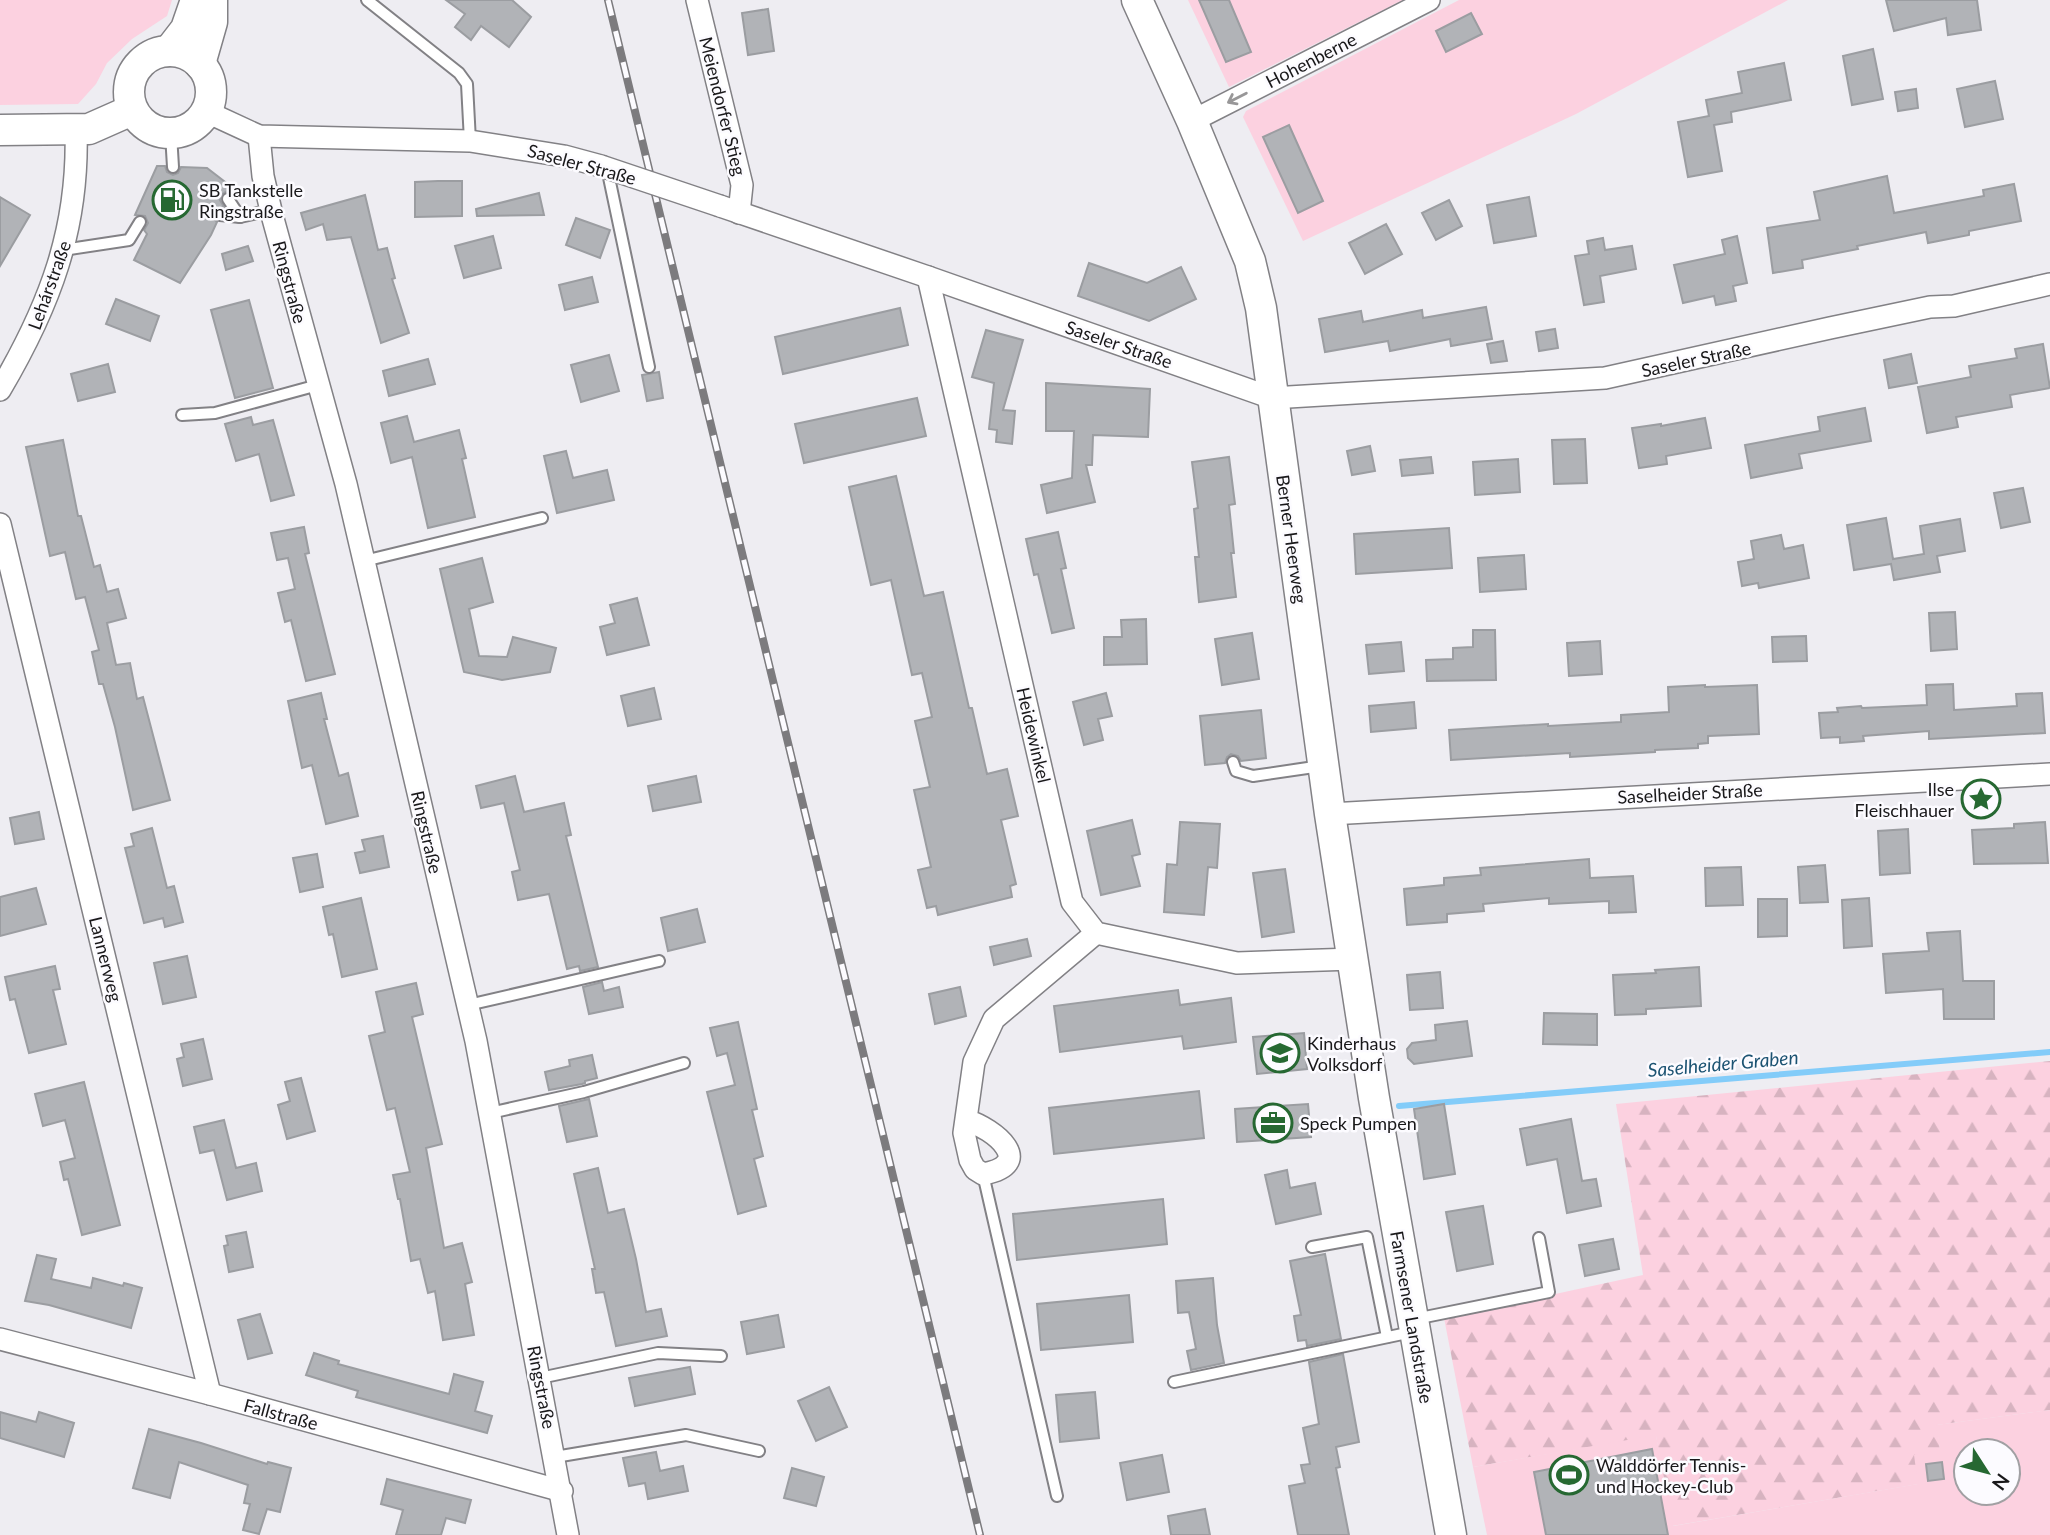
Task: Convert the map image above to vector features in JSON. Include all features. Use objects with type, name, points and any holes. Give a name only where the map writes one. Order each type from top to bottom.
[{"type":"main road","points":[[169,51],[186,29],[196,0]]},
{"type":"main road","points":[[200,64],[212,22],[212,0]]},
{"type":"main road","name":"Berner Heerweg","points":[[1137,0],[1192,121],[1250,261],[1261,308],[1324,766],[1374,1098]]},
{"type":"main road","points":[[169,51],[186,54],[200,64],[211,86],[211,100],[206,112],[192,128],[171,134],[148,128],[132,110],[129,83],[134,71],[155,53],[169,51]]},
{"type":"main road","points":[[0,130],[89,129],[132,110]]},
{"type":"main road","name":"Farmsener Landstraße","points":[[1374,1098],[1405,1329],[1451,1535]]},
{"type":"street","name":"Meiendorfer Stieg","points":[[697,0],[742,185],[729,210]]},
{"type":"street","name":"Hohenberne","points":[[1192,121],[1429,0]]},
{"type":"street","name":"Saseler Straße","points":[[206,112],[259,135],[470,141],[564,156],[928,276],[1272,398],[1605,378],[1830,328],[1930,307],[1954,306],[2050,284]]},
{"type":"street","name":"Lehárstraße","points":[[0,390],[24,350],[63,250],[70,225],[77,170],[76,130]]},
{"type":"street","name":"Ringstraße","points":[[259,135],[263,176],[271,210],[346,484],[468,1005],[562,1491],[568,1535]]},
{"type":"street","name":"Heidewinkel","points":[[928,276],[1072,902],[1096,933]]},
{"type":"street","name":"Lannerweg","points":[[0,524],[210,1394]]},
{"type":"street","name":"Saselheider Straße","points":[[1331,814],[2050,774]]},
{"type":"street","points":[[966,1120],[981,1125],[1005,1144],[1010,1152],[1009,1160],[999,1171],[982,1174],[970,1160],[964,1133],[974,1062],[995,1019],[1096,933],[1237,963],[1353,959]]},
{"type":"street","name":"Fallstraße","points":[[0,1339],[562,1491]]},
{"type":"lane","points":[[367,0],[459,73],[467,84],[470,141]]},
{"type":"lane","points":[[171,134],[173,167]]},
{"type":"lane","points":[[604,167],[649,367]]},
{"type":"lane","points":[[228,199],[240,217]]},
{"type":"lane","points":[[220,215],[240,217],[271,210]]},
{"type":"lane","points":[[63,250],[129,240],[140,222]]},
{"type":"lane","points":[[182,415],[215,412],[318,385]]},
{"type":"lane","points":[[364,561],[542,518]]},
{"type":"lane","points":[[1233,762],[1236,771],[1253,776],[1324,766]]},
{"type":"lane","points":[[468,1005],[659,961]]},
{"type":"lane","points":[[490,1113],[584,1092],[684,1063]]},
{"type":"lane","points":[[982,1174],[1057,1496]]},
{"type":"lane","points":[[1311,1247],[1367,1237],[1405,1329]]},
{"type":"lane","points":[[1174,1382],[1405,1329],[1549,1292],[1539,1238]]},
{"type":"lane","points":[[540,1378],[658,1353],[721,1356]]},
{"type":"lane","points":[[555,1457],[686,1435],[758,1451]]},
{"type":"green space","points":[[0,0],[172,0],[167,16],[132,39],[107,63],[96,84],[78,104],[0,105]]},
{"type":"green space","points":[[1188,0],[1403,0],[1229,87]]},
{"type":"green space","points":[[1459,0],[1788,0],[1576,114],[1303,241],[1243,117],[1246,111]]},
{"type":"green space","points":[[2050,1061],[2050,1410],[1937,1425],[1940,1449],[1919,1484],[1672,1526],[1656,1436],[1473,1467],[1444,1318],[1643,1275],[1616,1104]]},
{"type":"green space","name":"Walddörfer Tennis- und Hockey-Club","points":[[2050,1410],[2050,1535],[1487,1535],[1473,1467],[1656,1435],[1673,1526],[1918,1484],[1914,1455],[1940,1449],[1936,1425]]},
{"type":"building","points":[[446,0],[512,0],[531,17],[509,47],[481,26],[471,40],[455,27],[465,14]]},
{"type":"building","points":[[1199,0],[1229,0],[1251,52],[1226,62]]},
{"type":"building","points":[[1886,0],[1977,0],[1981,30],[1948,35],[1946,18],[1894,31]]},
{"type":"building","points":[[768,9],[774,51],[748,55],[742,13]]},
{"type":"building","points":[[1471,13],[1482,34],[1446,52],[1436,31]]},
{"type":"building","points":[[1873,49],[1883,99],[1852,105],[1843,56]]},
{"type":"building","points":[[1784,63],[1791,100],[1731,112],[1732,122],[1714,125],[1722,171],[1688,177],[1678,122],[1709,116],[1706,100],[1742,93],[1738,72]]},
{"type":"building","points":[[1995,81],[2003,119],[1965,127],[1957,89]]},
{"type":"building","points":[[1916,89],[1918,108],[1898,111],[1895,92]]},
{"type":"building","points":[[1289,125],[1323,201],[1298,213],[1263,137]]},
{"type":"building","points":[[157,166],[165,166],[167,172],[173,175],[178,173],[181,167],[207,168],[233,188],[231,192],[227,191],[221,195],[220,200],[224,207],[213,211],[213,218],[217,222],[211,235],[180,283],[134,260],[147,234],[144,230],[148,223],[145,216],[135,215]]},
{"type":"building","points":[[1887,176],[1894,213],[1984,196],[1983,190],[2014,184],[2021,221],[1969,231],[1969,235],[1928,243],[1926,232],[1857,246],[1858,249],[1802,260],[1803,268],[1773,273],[1767,228],[1820,220],[1814,192]]},
{"type":"building","points":[[462,181],[462,216],[415,217],[415,182]]},
{"type":"building","points":[[539,193],[544,215],[477,216],[476,209]]},
{"type":"building","points":[[365,195],[378,250],[387,248],[395,278],[392,279],[409,333],[381,343],[351,237],[327,240],[323,224],[306,230],[301,213]]},
{"type":"building","points":[[0,197],[30,215],[0,266]]},
{"type":"building","points":[[1529,197],[1536,236],[1494,243],[1487,205]]},
{"type":"building","points":[[1449,200],[1462,226],[1436,240],[1422,213]]},
{"type":"building","points":[[576,218],[610,230],[600,258],[566,245]]},
{"type":"building","points":[[1386,224],[1402,254],[1365,274],[1349,243]]},
{"type":"building","points":[[493,236],[501,268],[464,278],[455,246]]},
{"type":"building","points":[[1737,236],[1747,283],[1733,286],[1736,301],[1716,305],[1714,296],[1683,303],[1674,265],[1725,254],[1722,240]]},
{"type":"building","points":[[1603,238],[1605,250],[1632,246],[1636,269],[1600,276],[1604,302],[1584,305],[1575,256],[1589,254],[1587,241]]},
{"type":"building","points":[[248,246],[253,261],[226,270],[222,254]]},
{"type":"building","points":[[1089,263],[1147,283],[1181,267],[1196,299],[1149,321],[1078,296]]},
{"type":"building","points":[[592,277],[598,302],[565,310],[559,285]]},
{"type":"building","points":[[116,299],[159,316],[150,341],[106,324]]},
{"type":"building","points":[[249,300],[273,388],[235,398],[211,310]]},
{"type":"building","points":[[1486,307],[1492,339],[1451,346],[1450,339],[1390,351],[1388,341],[1325,352],[1319,319],[1361,311],[1363,322],[1422,310],[1423,318]]},
{"type":"building","points":[[900,308],[908,345],[783,374],[775,337]]},
{"type":"building","points":[[1555,329],[1558,348],[1539,351],[1536,332]]},
{"type":"building","points":[[986,330],[1023,340],[1003,410],[1015,411],[1012,444],[996,442],[997,430],[989,429],[994,383],[972,377]]},
{"type":"building","points":[[1503,341],[1507,361],[1491,363],[1487,344]]},
{"type":"building","points":[[2043,344],[2050,388],[2010,395],[2012,407],[1956,417],[1958,427],[1927,433],[1918,387],[1971,377],[1969,366],[2017,358],[2015,349]]},
{"type":"building","points":[[1911,354],[1917,383],[1889,388],[1884,360]]},
{"type":"building","points":[[609,355],[619,391],[581,402],[571,365]]},
{"type":"building","points":[[428,359],[435,384],[389,396],[383,371]]},
{"type":"building","points":[[108,364],[115,392],[78,401],[71,374]]},
{"type":"building","points":[[659,372],[663,398],[647,401],[642,375]]},
{"type":"building","points":[[1046,383],[1150,389],[1148,437],[1093,435],[1092,465],[1086,465],[1095,502],[1047,513],[1041,485],[1072,478],[1074,431],[1046,431]]},
{"type":"building","points":[[917,398],[926,436],[804,463],[795,424]]},
{"type":"building","points":[[1865,408],[1871,441],[1799,454],[1802,468],[1751,478],[1745,445],[1820,431],[1818,417]]},
{"type":"building","points":[[407,416],[414,442],[459,430],[466,458],[462,459],[475,517],[428,528],[412,457],[391,463],[381,423]]},
{"type":"building","points":[[251,417],[253,425],[273,420],[294,495],[271,501],[259,454],[236,461],[225,424]]},
{"type":"building","points":[[1705,418],[1711,448],[1666,456],[1667,464],[1639,468],[1632,428]]},
{"type":"building","points":[[1585,439],[1587,483],[1554,484],[1552,440]]},
{"type":"building","points":[[63,440],[78,516],[81,516],[94,567],[100,565],[107,592],[118,589],[126,618],[107,623],[116,665],[130,663],[137,699],[143,697],[170,800],[133,810],[115,727],[103,684],[99,684],[92,652],[99,650],[85,597],[76,599],[65,552],[50,556],[26,447]]},
{"type":"building","points":[[1370,446],[1375,471],[1352,475],[1347,451]]},
{"type":"building","points":[[566,451],[573,478],[607,470],[614,500],[557,513],[544,456]]},
{"type":"building","points":[[1229,457],[1235,504],[1229,505],[1236,597],[1199,602],[1195,557],[1199,557],[1194,509],[1198,508],[1192,462]]},
{"type":"building","points":[[1431,457],[1433,473],[1402,476],[1400,460]]},
{"type":"building","points":[[1518,459],[1520,492],[1475,495],[1473,462]]},
{"type":"building","points":[[896,476],[924,596],[943,592],[987,774],[1007,769],[1018,816],[1001,820],[1016,884],[1010,886],[1012,897],[938,915],[936,906],[927,908],[918,870],[931,867],[914,790],[930,787],[915,721],[932,717],[922,673],[912,675],[891,580],[871,585],[849,487]]},
{"type":"building","points":[[2023,488],[2030,522],[2001,528],[1994,493]]},
{"type":"building","points":[[1886,518],[1893,559],[1924,554],[1920,526],[1960,519],[1965,551],[1937,556],[1940,572],[1894,580],[1891,564],[1854,570],[1847,525]]},
{"type":"building","points":[[304,527],[309,553],[305,554],[335,674],[306,681],[291,620],[285,622],[278,593],[295,589],[288,558],[277,560],[271,533]]},
{"type":"building","points":[[1449,528],[1452,568],[1356,574],[1354,534]]},
{"type":"building","points":[[1058,532],[1066,568],[1061,569],[1074,628],[1052,633],[1038,574],[1034,575],[1026,539]]},
{"type":"building","points":[[1781,535],[1784,549],[1803,545],[1809,578],[1759,588],[1758,583],[1742,586],[1738,562],[1754,559],[1751,541]]},
{"type":"building","points":[[1524,555],[1526,589],[1480,592],[1478,558]]},
{"type":"building","points":[[482,558],[493,602],[469,609],[479,656],[507,657],[513,637],[556,648],[550,672],[502,680],[464,672],[440,569]]},
{"type":"building","points":[[637,598],[649,645],[607,655],[600,627],[615,623],[610,605]]},
{"type":"building","points":[[1955,612],[1957,649],[1931,651],[1929,613]]},
{"type":"building","points":[[1146,619],[1147,664],[1104,665],[1104,637],[1122,637],[1121,620]]},
{"type":"building","points":[[1473,630],[1495,630],[1496,680],[1427,681],[1426,660],[1453,659],[1453,648],[1473,647]]},
{"type":"building","points":[[1252,633],[1259,679],[1222,685],[1215,639]]},
{"type":"building","points":[[1806,636],[1807,661],[1773,662],[1772,637]]},
{"type":"building","points":[[1600,641],[1602,674],[1569,676],[1567,643]]},
{"type":"building","points":[[1401,642],[1404,671],[1369,674],[1366,645]]},
{"type":"building","points":[[1953,684],[1954,710],[2017,706],[2016,694],[2042,693],[2045,733],[1929,739],[1929,731],[1863,736],[1864,741],[1840,743],[1840,737],[1821,738],[1819,713],[1838,712],[1837,708],[1861,706],[1927,705],[1926,685]]},
{"type":"building","points":[[1757,685],[1759,734],[1708,736],[1708,743],[1698,744],[1698,748],[1655,752],[1570,757],[1570,753],[1451,760],[1449,730],[1621,722],[1621,715],[1669,712],[1668,687]]},
{"type":"building","points":[[654,688],[661,719],[628,726],[621,696]]},
{"type":"building","points":[[321,693],[327,719],[324,719],[339,776],[348,773],[358,816],[326,824],[312,765],[302,768],[288,701]]},
{"type":"building","points":[[1106,693],[1112,716],[1098,719],[1103,740],[1084,745],[1073,702]]},
{"type":"building","points":[[1414,702],[1416,728],[1371,732],[1369,706]]},
{"type":"building","points":[[1261,710],[1266,758],[1241,761],[1238,756],[1231,754],[1225,763],[1205,765],[1200,716]]},
{"type":"building","points":[[515,776],[524,812],[564,803],[571,835],[566,836],[598,967],[580,971],[579,966],[567,969],[549,894],[518,900],[512,872],[520,870],[504,803],[481,808],[476,786]]},
{"type":"building","points":[[696,776],[701,802],[653,811],[648,786]]},
{"type":"building","points":[[39,812],[44,839],[15,844],[10,818]]},
{"type":"building","points":[[1132,820],[1140,854],[1132,856],[1140,886],[1101,895],[1087,831]]},
{"type":"building","points":[[1180,822],[1220,824],[1217,868],[1208,867],[1204,915],[1164,912],[1167,864],[1177,865]]},
{"type":"building","points":[[2045,822],[2048,863],[1974,864],[1972,830],[2014,828],[2014,824]]},
{"type":"building","points":[[152,828],[167,888],[174,886],[183,922],[165,927],[163,918],[144,923],[125,848],[134,846],[131,834]]},
{"type":"building","points":[[1908,829],[1910,873],[1880,875],[1878,831]]},
{"type":"building","points":[[383,836],[389,867],[360,873],[355,853],[365,851],[362,840]]},
{"type":"building","points":[[317,854],[323,887],[300,892],[293,858]]},
{"type":"building","points":[[1589,859],[1590,878],[1633,876],[1636,912],[1609,913],[1609,901],[1549,904],[1549,898],[1483,904],[1484,911],[1447,914],[1447,922],[1407,925],[1404,889],[1444,885],[1444,878],[1481,875],[1480,868]]},
{"type":"building","points":[[1825,865],[1828,902],[1800,903],[1798,867]]},
{"type":"building","points":[[1741,867],[1743,905],[1706,906],[1705,868]]},
{"type":"building","points":[[1285,869],[1294,932],[1262,937],[1253,873]]},
{"type":"building","points":[[36,888],[46,924],[0,936],[0,897]]},
{"type":"building","points":[[361,898],[377,969],[342,977],[333,934],[329,935],[323,907]]},
{"type":"building","points":[[1869,898],[1872,946],[1844,948],[1842,900]]},
{"type":"building","points":[[1758,899],[1787,899],[1787,936],[1758,937]]},
{"type":"building","points":[[697,909],[705,942],[668,951],[661,918]]},
{"type":"building","points":[[1960,931],[1963,981],[1994,981],[1994,1019],[1944,1019],[1943,989],[1886,993],[1883,954],[1929,951],[1927,933]]},
{"type":"building","points":[[1027,939],[1031,956],[994,965],[990,947]]},
{"type":"building","points":[[187,956],[196,997],[163,1004],[154,963]]},
{"type":"building","points":[[55,966],[60,989],[53,990],[66,1044],[29,1053],[15,999],[10,1000],[5,977]]},
{"type":"building","points":[[1699,967],[1701,1006],[1646,1009],[1646,1014],[1615,1015],[1613,975]]},
{"type":"building","points":[[1440,972],[1443,1008],[1410,1010],[1407,975]]},
{"type":"building","points":[[602,982],[604,991],[619,987],[623,1007],[589,1014],[583,987]]},
{"type":"building","points":[[416,983],[423,1014],[412,1017],[442,1144],[426,1148],[444,1248],[462,1243],[472,1282],[465,1284],[474,1335],[443,1340],[435,1291],[428,1293],[420,1259],[411,1261],[393,1175],[410,1172],[395,1108],[387,1110],[369,1036],[385,1032],[376,992]]},
{"type":"building","points":[[960,987],[966,1016],[935,1024],[929,994]]},
{"type":"building","points":[[1178,990],[1180,1005],[1231,998],[1236,1042],[1184,1049],[1182,1036],[1060,1052],[1054,1006]]},
{"type":"building","points":[[1544,1013],[1597,1014],[1597,1045],[1543,1044]]},
{"type":"building","points":[[1467,1021],[1472,1056],[1414,1064],[1408,1058],[1407,1049],[1412,1043],[1436,1040],[1435,1025]]},
{"type":"building","points":[[738,1022],[757,1109],[752,1110],[763,1156],[754,1159],[766,1206],[738,1214],[707,1092],[735,1085],[727,1053],[717,1056],[710,1028]]},
{"type":"building","name":"Kinderhaus Volksdorf","points":[[1304,1033],[1307,1069],[1257,1074],[1253,1037]]},
{"type":"building","points":[[203,1039],[212,1079],[183,1086],[177,1059],[184,1057],[181,1044]]},
{"type":"building","points":[[592,1055],[597,1078],[582,1084],[549,1090],[545,1072],[570,1066],[569,1060]]},
{"type":"building","points":[[301,1078],[315,1131],[287,1139],[278,1105],[290,1101],[285,1082]]},
{"type":"building","points":[[84,1082],[120,1225],[82,1235],[68,1179],[64,1180],[60,1162],[75,1158],[65,1120],[43,1126],[35,1094]]},
{"type":"building","points":[[1199,1091],[1204,1138],[1054,1154],[1049,1108]]},
{"type":"building","points":[[589,1099],[597,1136],[567,1142],[559,1106]]},
{"type":"building","name":"Speck Pumpen","points":[[1308,1104],[1311,1137],[1237,1142],[1235,1109]]},
{"type":"building","points":[[1444,1104],[1455,1174],[1424,1179],[1414,1109]]},
{"type":"building","points":[[1571,1119],[1582,1181],[1596,1179],[1601,1206],[1567,1213],[1557,1159],[1527,1165],[1520,1129]]},
{"type":"building","points":[[224,1120],[236,1168],[256,1163],[262,1191],[227,1200],[214,1150],[200,1153],[194,1127]]},
{"type":"building","points":[[598,1168],[608,1213],[624,1209],[646,1312],[661,1309],[667,1336],[616,1346],[604,1292],[596,1293],[592,1269],[595,1269],[574,1174]]},
{"type":"building","points":[[1287,1170],[1290,1188],[1315,1183],[1321,1214],[1276,1224],[1265,1175]]},
{"type":"building","points":[[1163,1199],[1167,1244],[1017,1260],[1013,1214]]},
{"type":"building","points":[[1483,1206],[1493,1264],[1457,1271],[1446,1212]]},
{"type":"building","points":[[246,1232],[253,1267],[229,1272],[224,1246],[228,1245],[226,1236]]},
{"type":"building","points":[[1613,1239],[1619,1269],[1585,1276],[1579,1245]]},
{"type":"building","points":[[1325,1254],[1341,1339],[1307,1346],[1306,1340],[1298,1341],[1294,1316],[1301,1315],[1290,1261]]},
{"type":"building","points":[[37,1255],[56,1259],[51,1279],[91,1288],[93,1278],[142,1288],[131,1328],[25,1301]]},
{"type":"building","points":[[1213,1278],[1224,1363],[1191,1370],[1187,1351],[1196,1349],[1189,1312],[1178,1313],[1176,1281]]},
{"type":"building","points":[[1129,1295],[1133,1342],[1041,1350],[1037,1304]]},
{"type":"building","points":[[260,1314],[272,1353],[248,1359],[238,1320]]},
{"type":"building","points":[[778,1315],[784,1347],[747,1354],[741,1322]]},
{"type":"building","points":[[314,1353],[339,1361],[338,1364],[449,1394],[454,1374],[483,1382],[475,1411],[492,1416],[487,1433],[356,1397],[358,1391],[306,1375]]},
{"type":"building","points":[[1343,1354],[1359,1442],[1336,1447],[1340,1467],[1336,1468],[1349,1535],[1298,1535],[1289,1486],[1305,1483],[1301,1465],[1310,1464],[1303,1428],[1319,1424],[1309,1362]]},
{"type":"building","points":[[690,1367],[695,1394],[635,1406],[629,1378]]},
{"type":"building","points":[[829,1387],[847,1427],[816,1441],[798,1401]]},
{"type":"building","points":[[1095,1392],[1099,1438],[1060,1442],[1056,1395]]},
{"type":"building","points":[[0,1412],[36,1422],[39,1412],[74,1423],[64,1457],[0,1438]]},
{"type":"building","points":[[149,1429],[267,1464],[268,1462],[291,1468],[280,1512],[267,1509],[259,1534],[243,1530],[250,1504],[244,1503],[248,1485],[179,1462],[170,1498],[133,1488]]},
{"type":"building","points":[[1652,1449],[1668,1535],[1546,1535],[1534,1472]]},
{"type":"building","points":[[656,1452],[660,1471],[683,1466],[688,1491],[648,1499],[645,1483],[629,1486],[623,1458]]},
{"type":"building","points":[[1162,1455],[1169,1492],[1127,1500],[1120,1463]]},
{"type":"building","points":[[1942,1462],[1944,1479],[1928,1481],[1926,1464]]},
{"type":"building","points":[[792,1468],[824,1477],[816,1506],[784,1498]]},
{"type":"building","points":[[387,1479],[471,1500],[465,1523],[446,1518],[441,1535],[396,1535],[403,1510],[381,1504]]},
{"type":"building","points":[[1205,1509],[1210,1535],[1171,1535],[1168,1516]]},
{"type":"waterway","name":"Saselheider Graben","points":[[1399,1106],[2050,1052]]},
{"type":"railway","points":[[608,0],[980,1535]]},
{"type":"place","name":"SB Tankstelle Ringstraße","points":[[172,200]]},
{"type":"place","name":"Ilse Fleischhauer","points":[[1981,799]]},
{"type":"place","name":"Kinderhaus Volksdorf","points":[[1280,1053]]},
{"type":"place","name":"Speck Pumpen","points":[[1273,1123]]},
{"type":"place","name":"Walddörfer Tennis- und Hockey-Club","points":[[1569,1475]]}]
